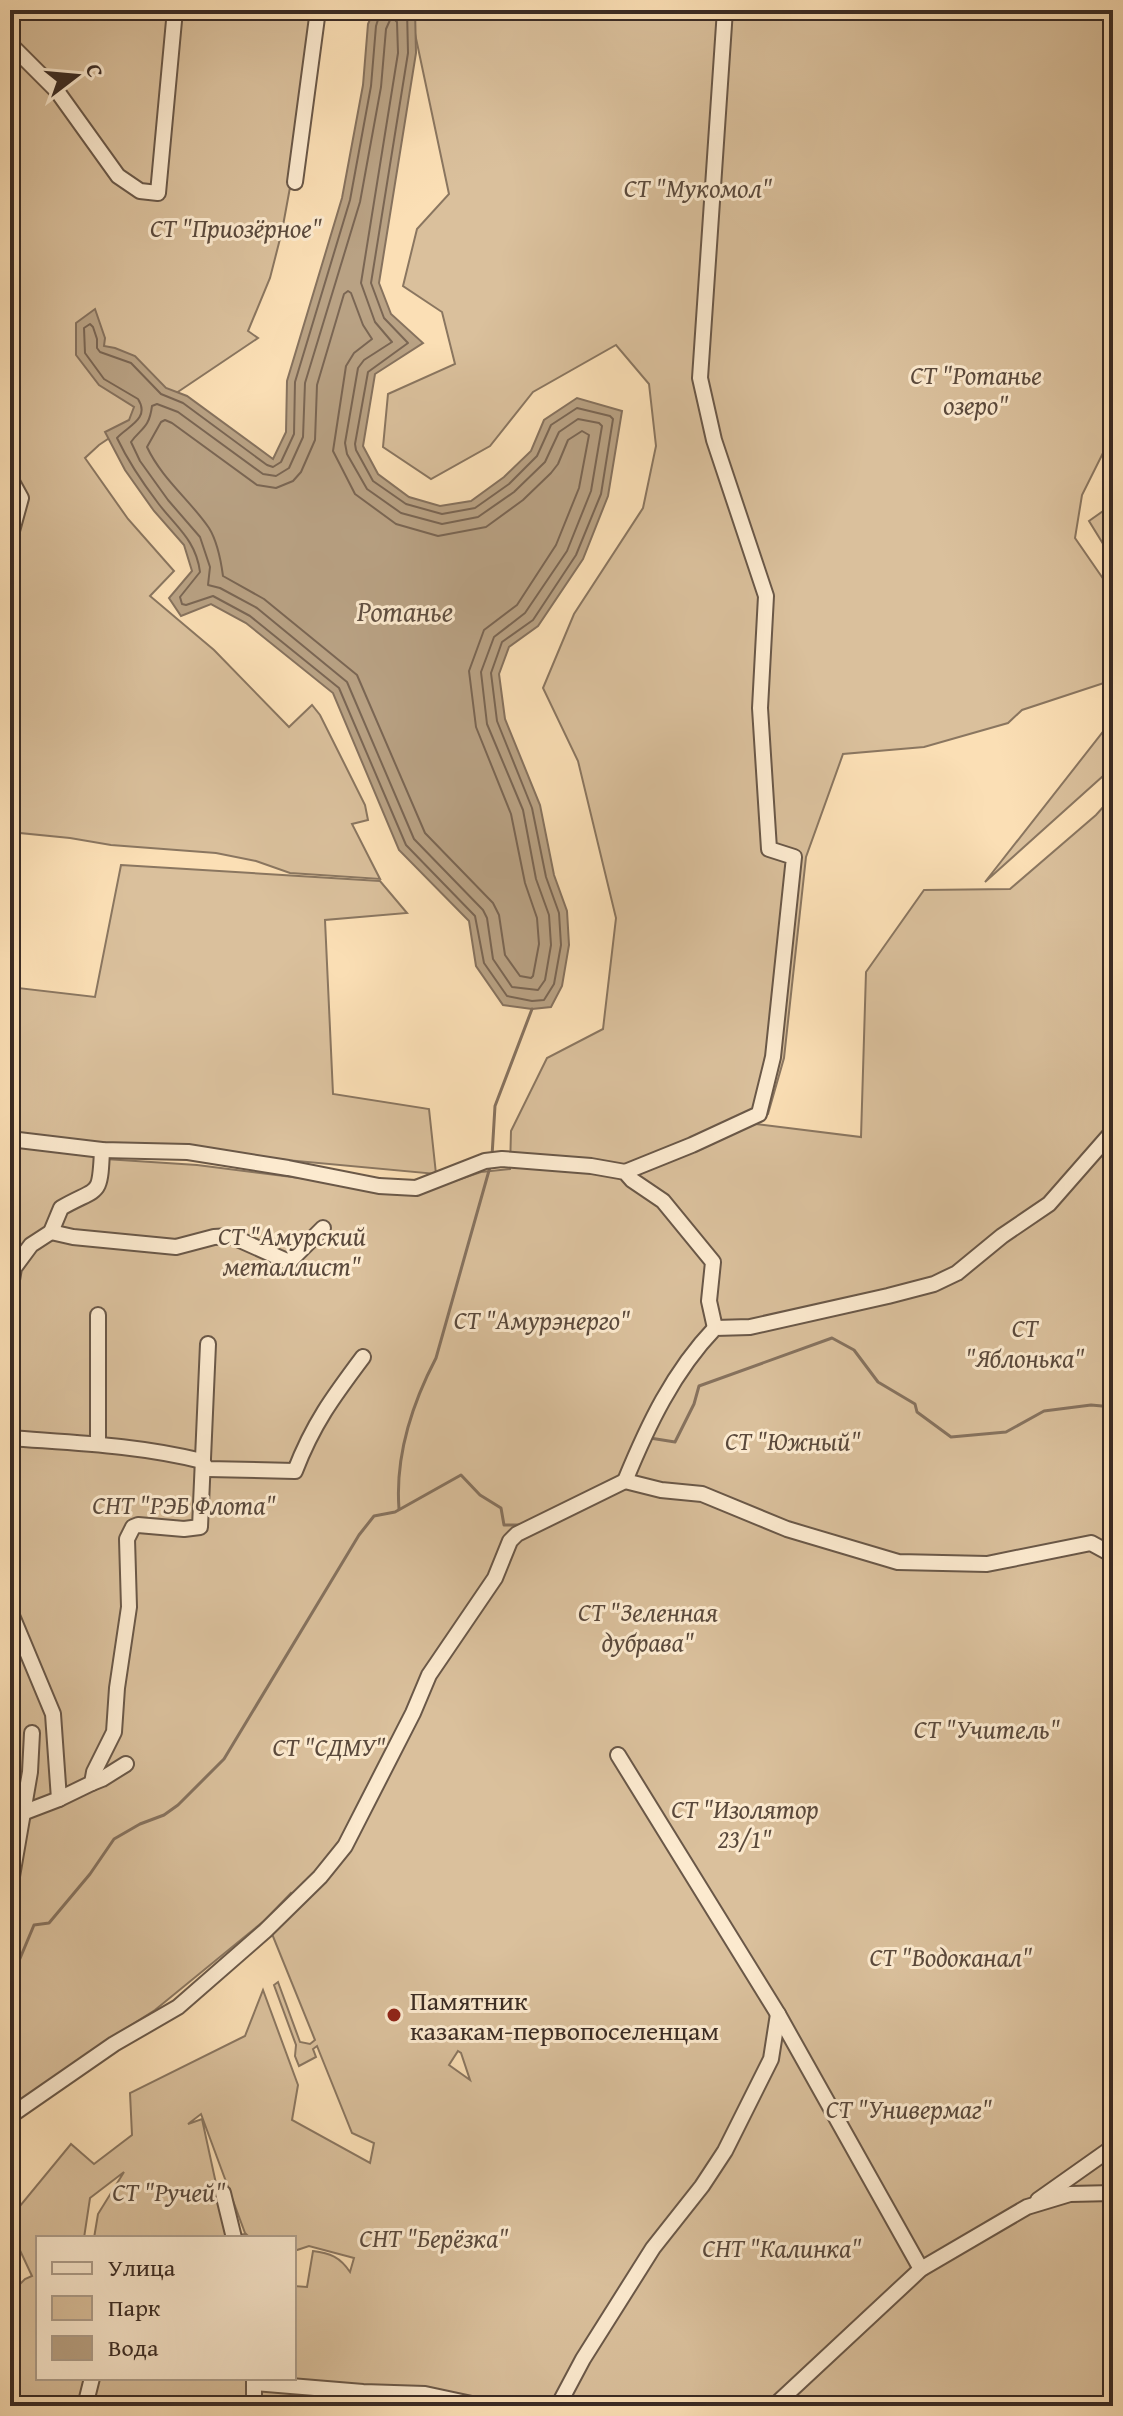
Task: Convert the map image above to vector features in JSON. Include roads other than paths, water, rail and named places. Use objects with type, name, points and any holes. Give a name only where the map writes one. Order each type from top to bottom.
[{"type":"street","points":[[10,44],[57,91],[118,176],[140,191],[158,193],[175,10]]},
{"type":"street","points":[[295,182],[318,10]]},
{"type":"street","points":[[625,1172],[759,1114],[773,1057],[794,857],[769,849],[760,708],[766,596],[714,440],[700,378],[725,10]]},
{"type":"street","points":[[10,478],[21,498],[10,538]]},
{"type":"street","points":[[625,1481],[667,1391],[685,1362],[715,1328],[750,1327],[888,1296],[934,1284],[957,1273],[1002,1236],[1049,1204],[1113,1131]]},
{"type":"street","points":[[10,1139],[102,1150],[188,1152],[379,1186],[416,1188],[492,1160],[548,1161],[611,1168],[625,1172],[663,1201],[713,1262],[709,1301],[715,1328]]},
{"type":"street","points":[[10,1292],[14,1268],[31,1245],[51,1232],[61,1208],[96,1191],[101,1180],[102,1150]]},
{"type":"street","points":[[51,1232],[176,1247],[231,1236],[289,1262],[323,1228]]},
{"type":"street","points":[[98,1315],[98,1443]]},
{"type":"street","points":[[92,1783],[94,1772],[114,1732],[129,1607],[127,1539],[133,1527],[138,1525],[184,1529],[200,1527],[208,1344]]},
{"type":"street","points":[[10,1438],[98,1443],[165,1452],[202,1461],[207,1469],[295,1471],[308,1438],[327,1405],[363,1357]]},
{"type":"street","points":[[10,2116],[114,2044],[178,2007],[265,1931],[320,1877],[345,1846],[429,1675],[495,1578],[510,1541],[517,1534],[625,1481],[661,1490],[702,1494],[787,1529],[898,1562],[987,1564],[1091,1543],[1113,1555]]},
{"type":"street","points":[[10,1611],[53,1714],[59,1799]]},
{"type":"street","points":[[10,1888],[25,1812],[32,1733]]},
{"type":"street","points":[[618,1755],[778,2014],[921,2269]]},
{"type":"street","points":[[25,1812],[102,1779],[126,1764]]},
{"type":"street","points":[[558,2406],[583,2359],[653,2248],[725,2151],[771,2059],[778,2014]]},
{"type":"street","points":[[774,2406],[921,2269],[1027,2207],[1113,2147]]},
{"type":"street","points":[[223,2193],[234,2236]]},
{"type":"street","points":[[1027,2207],[1070,2194],[1113,2193]]},
{"type":"street","points":[[85,2406],[92,2380]]},
{"type":"street","points":[[254,2406],[254,2380],[362,2399],[425,2394],[481,2406]]},
{"type":"water","name":"Ротанье","points":[[374,10],[415,10],[416,53],[379,283],[391,314],[423,343],[375,374],[363,446],[378,474],[409,497],[440,506],[471,501],[504,477],[531,451],[544,420],[577,398],[622,411],[608,496],[583,559],[538,626],[509,647],[499,674],[505,719],[540,805],[554,875],[567,911],[569,945],[562,986],[551,1007],[532,1009],[503,1005],[476,966],[469,921],[399,850],[333,693],[246,623],[211,604],[181,616],[169,598],[192,571],[184,545],[154,511],[125,470],[105,432],[129,420],[134,407],[99,385],[76,355],[76,323],[95,309],[105,338],[104,346],[135,356],[166,388],[187,396],[273,459],[286,432],[287,381],[342,198],[363,85],[368,24]]},
{"type":"waterway","points":[[492,1156],[495,1106],[532,1009]]},
{"type":"waterway","points":[[399,1509],[398,1489],[407,1431],[436,1358],[490,1167]]},
{"type":"waterway","points":[[650,1438],[675,1442],[694,1404],[699,1386],[832,1338],[854,1350],[878,1382],[915,1404],[917,1412],[951,1437],[1006,1432],[1044,1411],[1091,1405],[1113,1407]]},
{"type":"waterway","points":[[10,1976],[34,1925],[49,1923],[90,1874],[114,1839],[178,1805],[224,1759],[359,1535],[374,1516],[395,1512],[461,1475],[480,1495],[501,1508],[504,1525],[520,1525]]},
{"type":"place","name":"Памятник казакам-первопоселенцам","points":[[394,2015]]},
{"type":"park label","name":"СТ \"Мукомол\"","points":[[698,187]]},
{"type":"park label","name":"СТ \"Приозёрное\"","points":[[236,227]]},
{"type":"park label","name":"СТ \"Ротанье озеро\"","points":[[976,389]]},
{"type":"park label","name":"СТ \"Амурский металлист\"","points":[[292,1250]]},
{"type":"park label","name":"СТ \"Амурэнерго\"","points":[[542,1319]]},
{"type":"park label","name":"СТ \"Яблонька\"","points":[[1025,1342]]},
{"type":"park label","name":"СТ \"Южный\"","points":[[793,1440]]},
{"type":"park label","name":"СНТ \"РЭБ Флота\"","points":[[184,1504]]},
{"type":"park label","name":"СТ \"Зеленная дубрава\"","points":[[648,1626]]},
{"type":"park label","name":"СТ \"Учитель\"","points":[[987,1728]]},
{"type":"park label","name":"СТ \"СДМУ\"","points":[[329,1746]]},
{"type":"park label","name":"СТ \"Изолятор 23/1\"","points":[[745,1823]]},
{"type":"park label","name":"СТ \"Водоканал\"","points":[[951,1956]]},
{"type":"park label","name":"СТ \"Универмаг\"","points":[[909,2108]]},
{"type":"park label","name":"СТ \"Ручей\"","points":[[169,2191]]},
{"type":"park label","name":"СНТ \"Берёзка\"","points":[[434,2237]]},
{"type":"park label","name":"СНТ \"Калинка\"","points":[[782,2247]]}]
